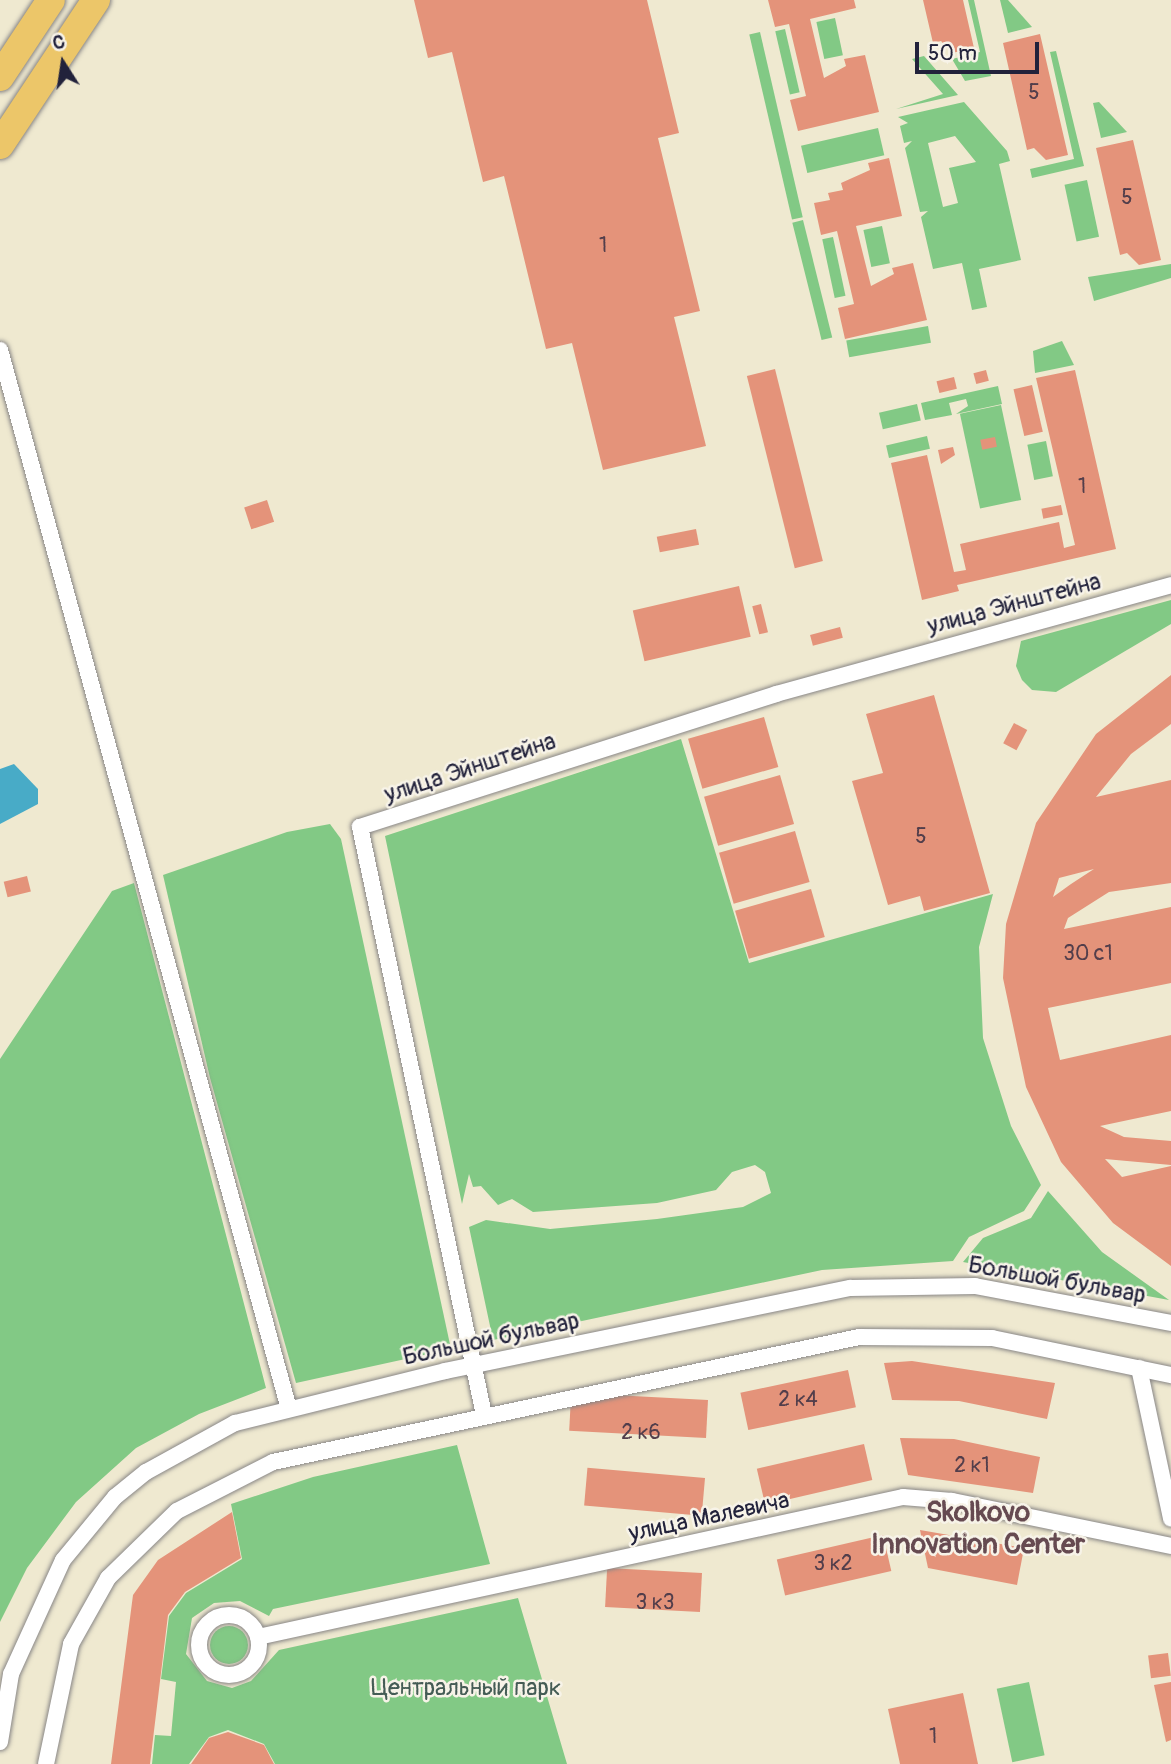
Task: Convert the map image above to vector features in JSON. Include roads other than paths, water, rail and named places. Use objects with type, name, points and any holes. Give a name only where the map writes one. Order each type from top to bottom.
[{"type":"highway","points":[[0,77],[51,0]]},
{"type":"highway","points":[[0,145],[96,0]]},
{"type":"street","points":[[16,53],[34,0]]},
{"type":"street","points":[[0,350],[288,1406]]},
{"type":"street","name":"улица Эйнштейна","points":[[484,1415],[359,827],[776,694],[1171,585]]},
{"type":"street","name":"Большой бульвар","points":[[0,1742],[11,1674],[39,1601],[90,1526],[171,1453],[288,1406],[802,1296],[889,1285],[975,1286],[1171,1322]]},
{"type":"street","points":[[46,1764],[61,1679],[82,1619],[108,1578],[177,1511],[273,1462],[484,1415],[899,1334],[992,1338],[1171,1375]]},
{"type":"street","points":[[1139,1368],[1171,1519]]},
{"type":"street","name":"улица Малевича","points":[[258,1637],[903,1497],[952,1501],[1171,1546]]},
{"type":"water","points":[[14,764],[38,789],[38,804],[0,824],[0,769]]},
{"type":"district","name":"Skolkovo Innovation Center","points":[[978,1529]]},
{"type":"park label","name":"Центральный парк","points":[[466,1688]]}]
